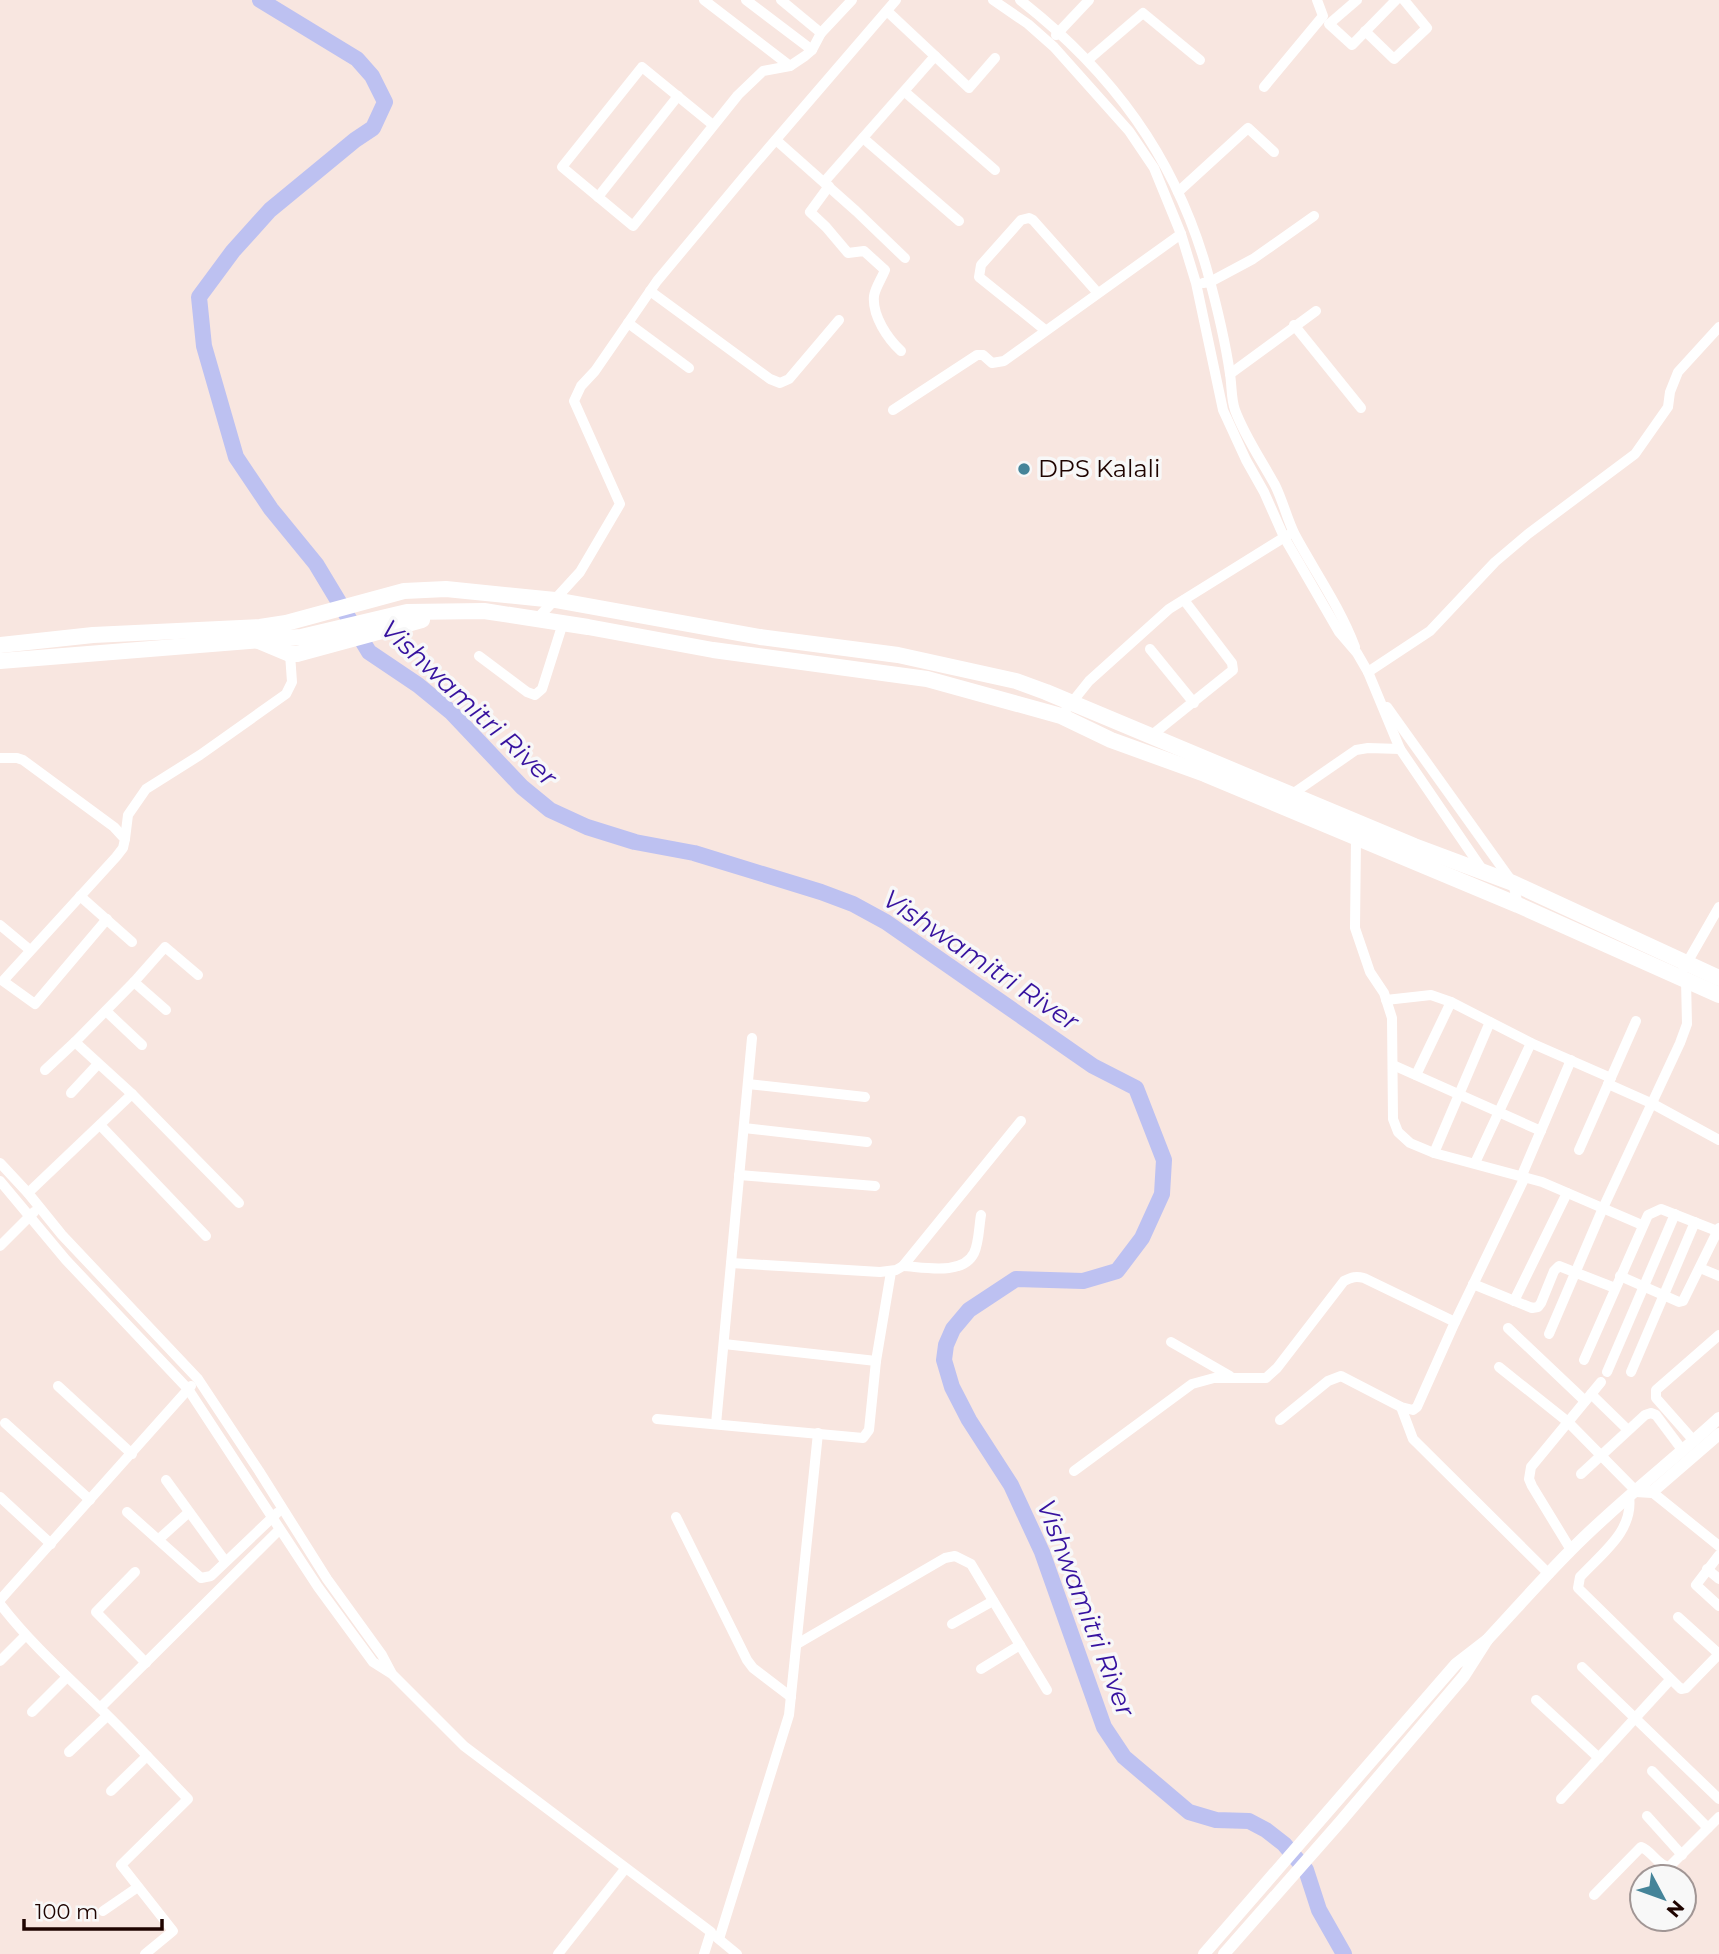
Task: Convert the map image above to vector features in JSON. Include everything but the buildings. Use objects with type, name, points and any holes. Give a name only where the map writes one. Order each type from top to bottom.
[{"type":"main road","points":[[0,645],[93,635],[260,627],[286,623],[404,591],[446,589],[555,600],[760,637],[898,655],[1016,681],[1072,703],[1152,735],[1284,799],[1356,838],[1684,973],[1719,978]]},
{"type":"main road","points":[[0,661],[257,640],[298,648],[406,618],[484,611],[713,650],[927,679],[1061,716],[1111,740],[1207,775],[1284,799],[1513,883],[1684,973],[1719,995]]},
{"type":"street","points":[[704,0],[790,66]]},
{"type":"street","points":[[746,0],[812,50]]},
{"type":"street","points":[[780,0],[821,33]]},
{"type":"street","points":[[713,125],[642,67],[562,167],[633,226],[738,94],[763,71],[790,66],[812,50],[821,33],[852,0]]},
{"type":"street","points":[[537,619],[580,572],[620,504],[574,401],[581,386],[650,291],[897,0]]},
{"type":"street","points":[[993,0],[1048,41],[1138,142],[1154,169],[1181,234],[1196,283],[1223,410],[1289,534],[1347,626],[1400,749],[1485,872]]},
{"type":"street","points":[[1020,0],[1060,31],[1088,60],[1145,130],[1178,192],[1210,282],[1235,410],[1276,487],[1289,534]]},
{"type":"street","points":[[1048,41],[1089,0]]},
{"type":"street","points":[[1317,0],[1326,20],[1352,46],[1396,0]]},
{"type":"street","points":[[1264,87],[1326,20],[1357,0]]},
{"type":"street","points":[[1365,31],[1394,59],[1427,28],[1404,0]]},
{"type":"street","points":[[887,11],[969,88],[995,58]]},
{"type":"street","points":[[1088,60],[1143,13],[1200,60]]},
{"type":"street","points":[[901,351],[890,341],[878,315],[874,297],[885,270],[864,251],[848,253],[810,212],[826,184],[863,138],[936,56]]},
{"type":"street","points":[[905,92],[995,170]]},
{"type":"street","points":[[598,197],[678,96]]},
{"type":"street","points":[[1178,192],[1248,128],[1273,152]]},
{"type":"street","points":[[863,138],[959,221]]},
{"type":"street","points":[[776,141],[905,258]]},
{"type":"street","points":[[1196,283],[1210,282],[1253,259],[1314,216]]},
{"type":"street","points":[[1045,330],[979,277],[981,265],[1021,220],[1032,220],[1097,292]]},
{"type":"street","points":[[893,410],[977,355],[983,355],[996,364],[1004,361],[1181,234]]},
{"type":"street","points":[[650,291],[770,379],[780,383],[789,379],[839,320]]},
{"type":"street","points":[[1230,374],[1316,311]]},
{"type":"street","points":[[628,323],[689,368]]},
{"type":"street","points":[[1294,326],[1361,408]]},
{"type":"street","points":[[1368,671],[1430,631],[1495,562],[1635,454],[1668,407],[1670,392],[1678,372],[1719,327]]},
{"type":"street","points":[[1061,716],[1089,681],[1169,609],[1289,534]]},
{"type":"street","points":[[1152,735],[1230,675],[1234,667],[1184,600]]},
{"type":"street","points":[[479,656],[527,692],[535,695],[542,689],[563,623]]},
{"type":"street","points":[[107,919],[35,1004],[1,981],[123,848],[128,815],[146,789],[286,694],[292,682],[298,648]]},
{"type":"street","points":[[1150,649],[1194,703]]},
{"type":"street","points":[[1377,693],[1513,883],[1518,905]]},
{"type":"street","points":[[1284,799],[1356,750],[1400,749]]},
{"type":"street","points":[[0,758],[23,760],[114,827],[125,839]]},
{"type":"street","points":[[1356,838],[1355,928],[1370,972],[1386,1000],[1392,1018],[1393,1119],[1398,1132],[1410,1143],[1434,1153],[1523,1176],[1642,1225]]},
{"type":"street","points":[[80,896],[132,942]]},
{"type":"street","points":[[1549,1334],[1687,1024],[1684,973],[1719,907]]},
{"type":"street","points":[[0,925],[30,950]]},
{"type":"street","points":[[46,1070],[165,947],[198,975]]},
{"type":"street","points":[[134,982],[166,1010]]},
{"type":"street","points":[[1386,1000],[1431,995],[1451,1002],[1531,1043],[1571,1060],[1719,1140]]},
{"type":"street","points":[[1416,1075],[1451,1002]]},
{"type":"street","points":[[106,1011],[142,1045]]},
{"type":"street","points":[[1579,1150],[1636,1021]]},
{"type":"street","points":[[1434,1153],[1490,1022]]},
{"type":"street","points":[[716,1424],[752,1038]]},
{"type":"street","points":[[75,1042],[132,1094],[239,1203]]},
{"type":"street","points":[[1475,1163],[1531,1043]]},
{"type":"street","points":[[1280,1420],[1328,1381],[1340,1376],[1401,1407],[1413,1410],[1418,1407],[1523,1176],[1571,1060]]},
{"type":"street","points":[[71,1093],[99,1063]]},
{"type":"street","points":[[1393,1065],[1541,1131]]},
{"type":"street","points":[[748,1084],[865,1097]]},
{"type":"street","points":[[28,1193],[132,1094]]},
{"type":"street","points":[[731,1263],[891,1272],[903,1266],[1021,1121]]},
{"type":"street","points":[[100,1125],[206,1236]]},
{"type":"street","points":[[744,1128],[867,1142]]},
{"type":"street","points":[[0,1163],[62,1235],[198,1378],[327,1580],[392,1674]]},
{"type":"street","points":[[739,1175],[875,1186]]},
{"type":"street","points":[[0,1181],[66,1260],[188,1390],[279,1530],[373,1662],[392,1674],[464,1746],[737,1954]]},
{"type":"street","points":[[1514,1301],[1567,1193]]},
{"type":"street","points":[[0,1245],[39,1207]]},
{"type":"street","points":[[1584,1360],[1620,1276],[1642,1225],[1654,1210],[1661,1209],[1718,1229],[1684,1301],[1679,1302],[1620,1276]]},
{"type":"street","points":[[1571,1550],[1532,1486],[1529,1473],[1531,1467],[1604,1377],[1675,1214]]},
{"type":"street","points":[[903,1266],[955,1268],[966,1262],[974,1254],[981,1215]]},
{"type":"street","points":[[1631,1372],[1695,1222]]},
{"type":"street","points":[[1473,1284],[1532,1308],[1538,1307],[1556,1267],[1615,1288]]},
{"type":"street","points":[[1700,1268],[1719,1276]]},
{"type":"street","points":[[657,1419],[863,1438],[869,1430],[876,1361],[891,1272]]},
{"type":"street","points":[[1074,1471],[1192,1384],[1204,1380],[1266,1378],[1272,1374],[1344,1281],[1356,1276],[1455,1322]]},
{"type":"street","points":[[1508,1328],[1628,1430]]},
{"type":"street","points":[[1694,1441],[1656,1398],[1656,1390],[1719,1335]]},
{"type":"street","points":[[1171,1342],[1233,1378]]},
{"type":"street","points":[[724,1344],[876,1361]]},
{"type":"street","points":[[1499,1367],[1568,1422],[1633,1493],[1624,1528],[1580,1577],[1578,1588],[1681,1689],[1686,1688],[1719,1654],[1678,1617]]},
{"type":"street","points":[[145,1954],[173,1931],[121,1866],[188,1799],[104,1712],[25,1636],[0,1602],[198,1378]]},
{"type":"street","points":[[58,1386],[132,1454]]},
{"type":"street","points":[[1401,1407],[1413,1439],[1549,1574]]},
{"type":"street","points":[[1581,1474],[1645,1415],[1651,1413],[1656,1415],[1683,1451]]},
{"type":"street","points":[[1204,1954],[1456,1664],[1487,1640],[1571,1550],[1719,1418]]},
{"type":"street","points":[[5,1423],[90,1500]]},
{"type":"street","points":[[705,1954],[715,1935],[782,1741],[791,1696],[818,1433]]},
{"type":"street","points":[[1633,1493],[1652,1492],[1719,1434]]},
{"type":"street","points":[[166,1480],[225,1562]]},
{"type":"street","points":[[1652,1492],[1719,1546]]},
{"type":"street","points":[[0,1497],[51,1544]]},
{"type":"street","points":[[127,1512],[201,1578],[211,1576],[282,1509]]},
{"type":"street","points":[[159,1539],[188,1513]]},
{"type":"street","points":[[676,1517],[747,1660],[753,1668],[791,1696]]},
{"type":"street","points":[[69,1752],[146,1663],[279,1530]]},
{"type":"street","points":[[1719,1555],[1696,1585],[1719,1606]]},
{"type":"street","points":[[797,1644],[945,1558],[955,1556],[971,1564],[1047,1690]]},
{"type":"street","points":[[1707,1569],[1719,1580]]},
{"type":"street","points":[[135,1572],[96,1612],[146,1663]]},
{"type":"street","points":[[0,1581],[10,1590]]},
{"type":"street","points":[[952,1624],[993,1601]]},
{"type":"street","points":[[0,1661],[25,1636]]},
{"type":"street","points":[[1224,1954],[1464,1676],[1487,1640]]},
{"type":"street","points":[[981,1669],[1020,1645]]},
{"type":"street","points":[[1582,1667],[1719,1799]]},
{"type":"street","points":[[32,1712],[66,1678]]},
{"type":"street","points":[[1560,1799],[1670,1680]]},
{"type":"street","points":[[1536,1700],[1598,1758]]},
{"type":"street","points":[[111,1791],[147,1756]]},
{"type":"street","points":[[1652,1771],[1708,1828]]},
{"type":"street","points":[[1647,1816],[1682,1855]]},
{"type":"street","points":[[1594,1895],[1641,1847],[1665,1867],[1672,1865],[1719,1817]]},
{"type":"street","points":[[558,1954],[625,1869]]},
{"type":"street","points":[[103,1911],[138,1887]]},
{"type":"waterway","name":"Vishwamitri River","points":[[260,0],[357,59],[372,76],[385,102],[373,128],[270,210],[233,251],[199,297],[204,346],[236,457],[271,509],[316,564],[369,652],[418,685],[451,712],[522,787],[550,810],[587,827],[635,842],[694,853],[853,904],[886,922],[1093,1066],[1136,1088],[1164,1160],[1162,1194],[1142,1238],[1117,1271],[1083,1281],[1016,1279],[969,1310],[953,1329],[946,1345],[944,1360],[952,1387],[969,1420],[1011,1485],[1042,1552],[1104,1727],[1124,1757],[1189,1812],[1216,1820],[1249,1821],[1284,1844],[1306,1870],[1319,1910],[1344,1954]]},
{"type":"place","name":"DPS Kalali","points":[[1024,469]]}]
